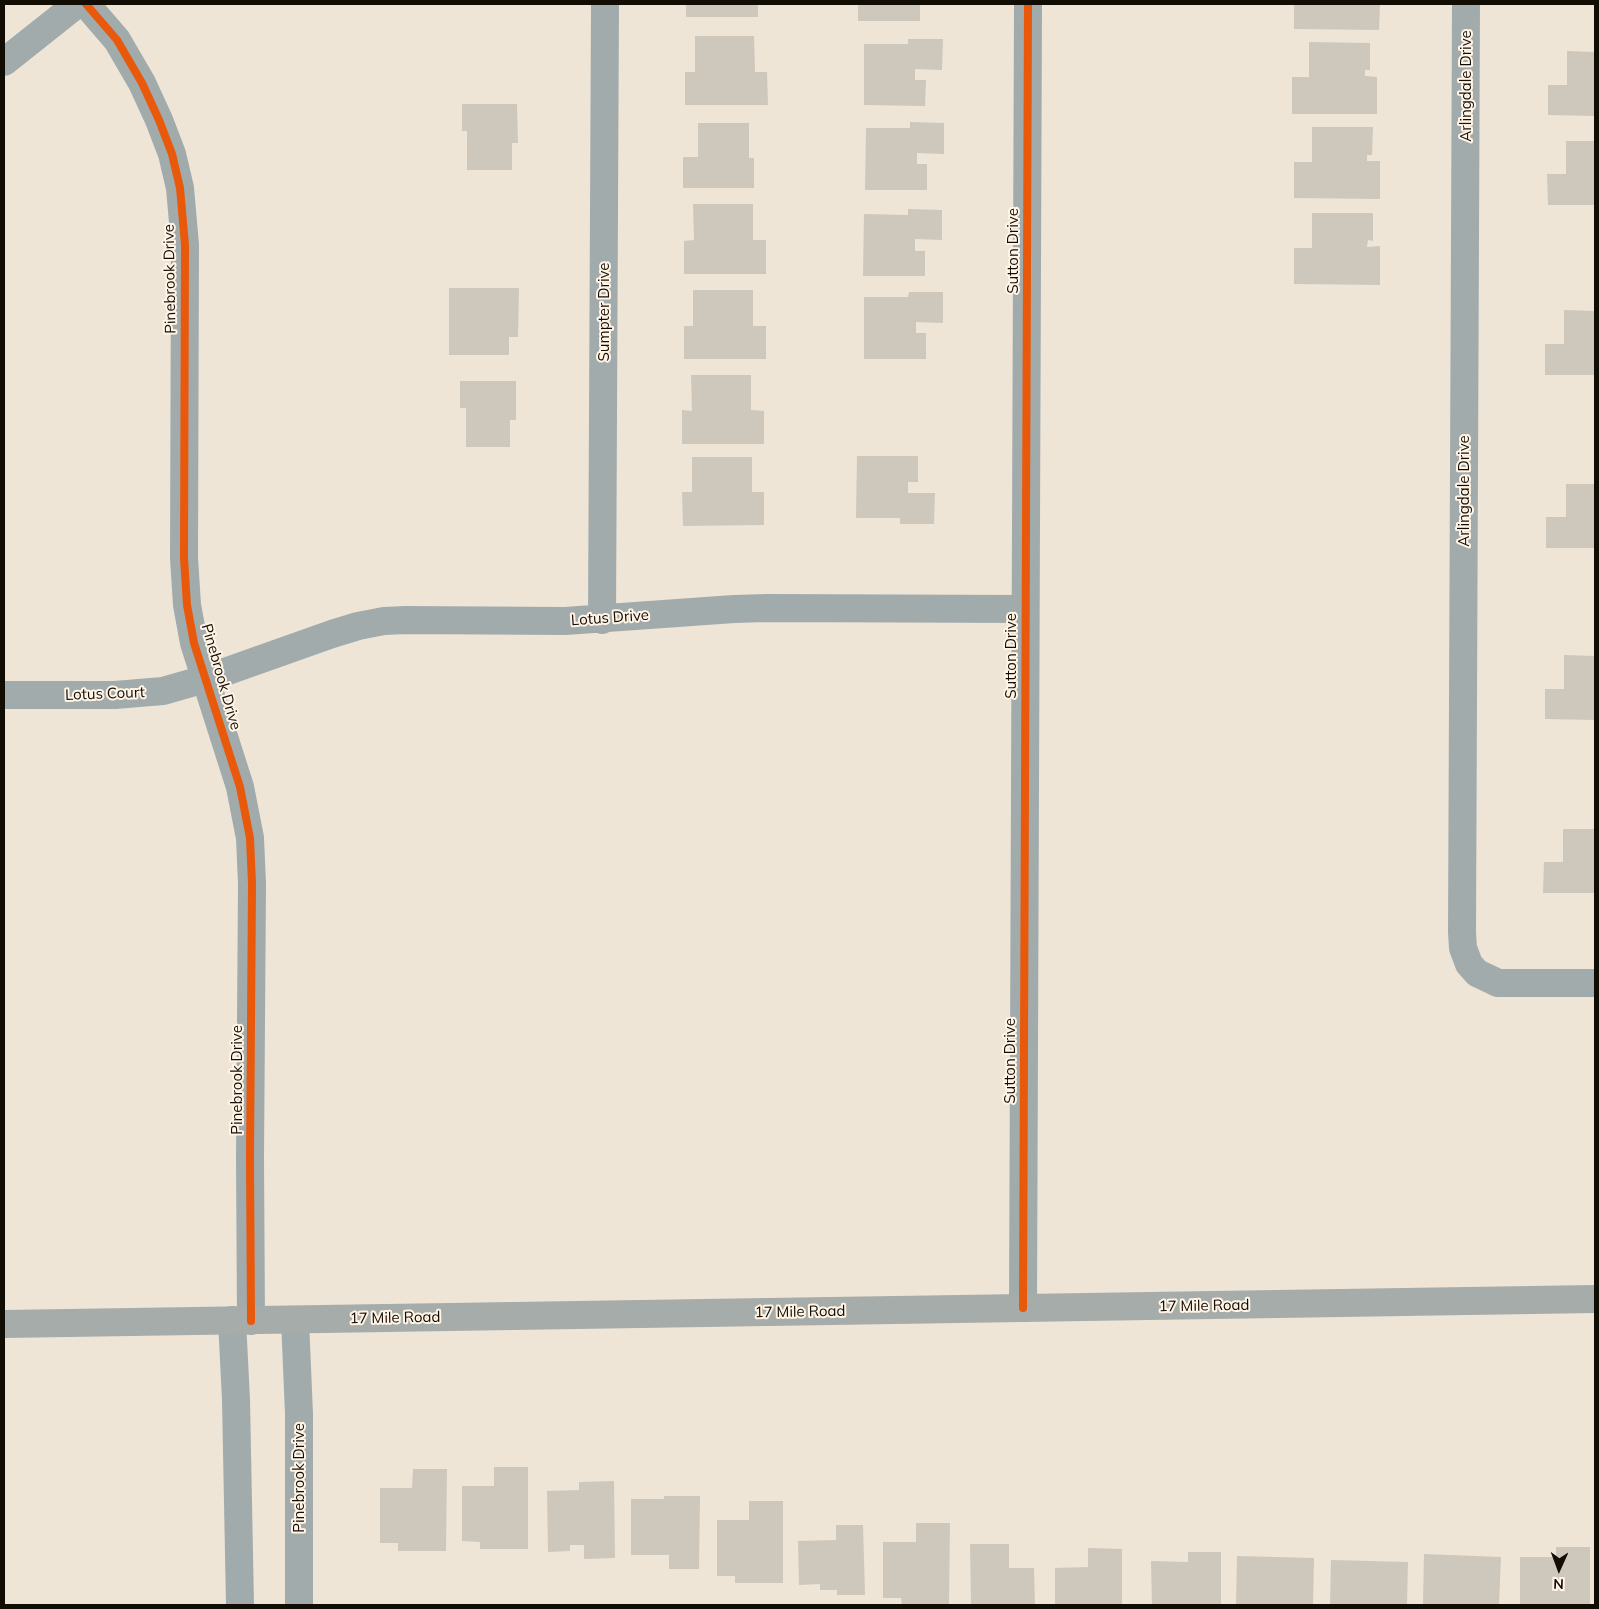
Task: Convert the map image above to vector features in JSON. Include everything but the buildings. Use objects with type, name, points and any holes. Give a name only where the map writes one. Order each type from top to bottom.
[{"type":"main road","name":"17 Mile Road","points":[[4,1324],[1595,1299]]},
{"type":"street","points":[[4,62],[77,4]]},
{"type":"street","name":"Pinebrook Drive","points":[[86,4],[116,40],[142,83],[172,154],[180,188],[186,245],[184,558],[187,605],[194,643],[240,786],[250,838],[252,884],[250,1158],[236,1400],[240,1605]]},
{"type":"street","name":"Sumpter Drive","points":[[602,620],[605,4]]},
{"type":"street","name":"Sutton Drive","points":[[1023,1308],[1028,4]]},
{"type":"street","name":"Arlingdale Drive","points":[[1466,4],[1463,948],[1469,964],[1477,973],[1498,983],[1595,983]]},
{"type":"street","name":"Lotus Drive","points":[[205,679],[332,634],[384,621],[555,622],[602,620],[742,608],[1025,609]]},
{"type":"street","name":"Lotus Court","points":[[4,695],[115,695],[143,693],[177,688],[205,679]]},
{"type":"street","name":"Pinebrook Drive","points":[[295,1320],[299,1414],[299,1605]]},
{"type":"cycle path","points":[[86,4],[117,40],[142,83],[172,154],[180,188],[185,245],[184,558],[187,605],[194,643],[240,787],[250,838],[252,884],[251,1321]]},
{"type":"cycle path","points":[[1023,1308],[1028,4]]}]
